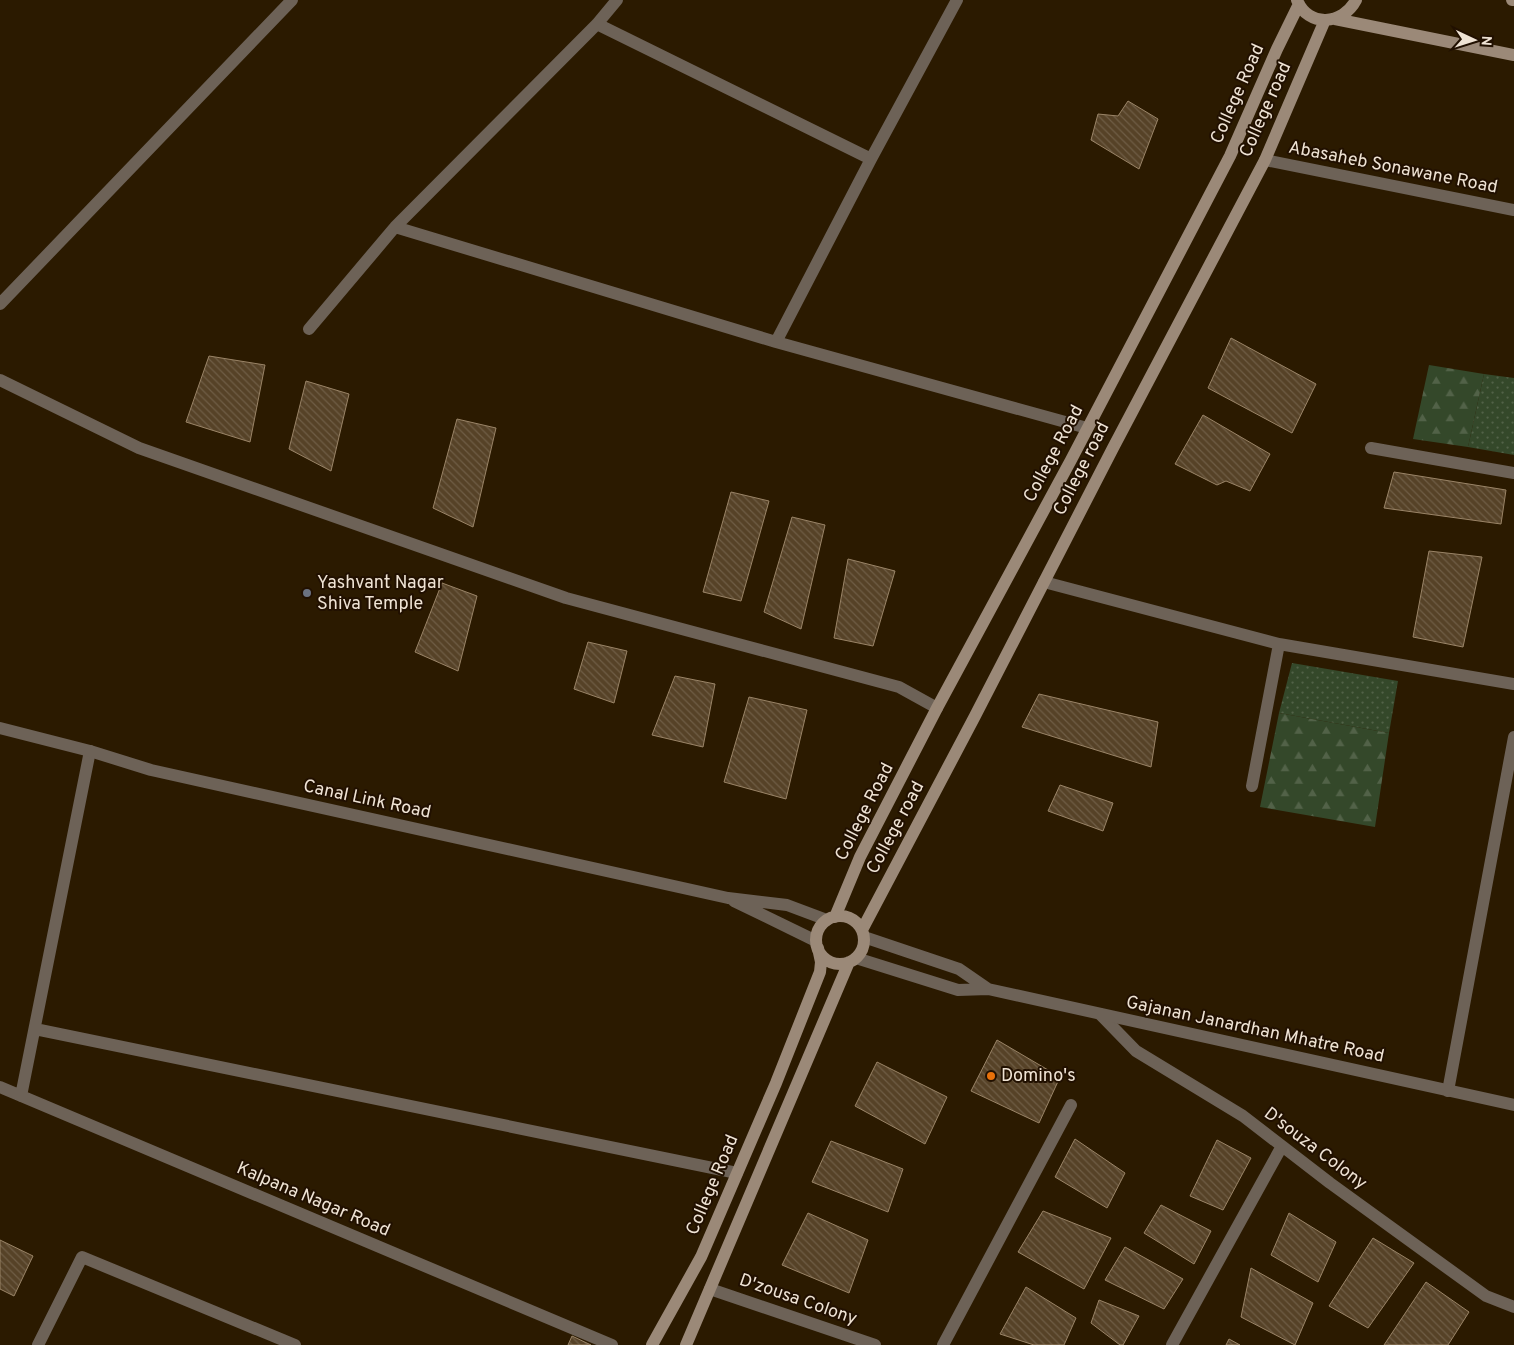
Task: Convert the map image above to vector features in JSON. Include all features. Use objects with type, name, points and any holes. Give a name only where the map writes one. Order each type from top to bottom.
[{"type":"main road","points":[[1330,19],[1344,15],[1356,0]]},
{"type":"main road","points":[[1298,2],[1306,13],[1315,18],[1330,19],[1514,55]]},
{"type":"main road","name":"College Road","points":[[831,918],[937,708],[1230,156],[1298,2]]},
{"type":"main road","name":"College road","points":[[862,934],[1113,448],[1265,160],[1330,19]]},
{"type":"main road","points":[[686,1345],[852,960],[864,946],[862,934],[857,924],[843,916],[831,918],[821,926],[817,933],[817,945],[821,955],[827,960],[842,964],[852,960]]},
{"type":"main road","name":"College Road","points":[[652,1345],[701,1257],[776,1083],[820,972],[821,962],[817,945]]},
{"type":"street","points":[[0,304],[292,0]]},
{"type":"street","points":[[309,328],[395,227],[597,24],[617,0]]},
{"type":"street","points":[[776,342],[956,0]]},
{"type":"street","points":[[597,24],[871,159]]},
{"type":"street","name":"Abasaheb Sonawane Road","points":[[1265,160],[1514,210]]},
{"type":"street","points":[[395,227],[776,342],[1087,428]]},
{"type":"street","points":[[0,380],[139,448],[557,595],[899,687],[937,708]]},
{"type":"street","points":[[1371,448],[1514,473]]},
{"type":"street","points":[[1044,582],[1280,644],[1514,684]]},
{"type":"street","points":[[1252,786],[1280,644]]},
{"type":"street","name":"Canal Link Road","points":[[0,728],[90,751],[151,770],[728,898],[786,905],[831,918]]},
{"type":"street","points":[[1448,1091],[1514,736]]},
{"type":"street","points":[[21,1096],[90,751]]},
{"type":"street","name":"Canal Link Road","points":[[728,898],[817,945]]},
{"type":"street","name":"Gajanan Janardhan Mhatre Road","points":[[862,934],[959,969],[988,989]]},
{"type":"street","name":"Gajanan Janardhan Mhatre Road","points":[[852,960],[958,990],[988,989],[1514,1106]]},
{"type":"street","name":"D'souza Colony","points":[[1100,1014],[1136,1051],[1243,1116],[1330,1183],[1486,1296],[1514,1307]]},
{"type":"street","points":[[35,1029],[737,1173]]},
{"type":"street","name":"Kalpana Nagar Road","points":[[0,1087],[612,1345]]},
{"type":"street","points":[[943,1345],[1071,1105]]},
{"type":"street","points":[[1172,1345],[1282,1146]]},
{"type":"street","points":[[38,1345],[82,1257],[295,1345]]},
{"type":"street","name":"D'zousa Colony","points":[[710,1289],[875,1345]]},
{"type":"green space","points":[[1429,365],[1484,374],[1468,447],[1413,439]]},
{"type":"green space","points":[[1484,374],[1514,378],[1514,455],[1468,447]]},
{"type":"green space","points":[[1292,663],[1398,681],[1389,733],[1279,713]]},
{"type":"green space","points":[[1279,713],[1389,733],[1375,827],[1260,807]]},
{"type":"building","points":[[1128,101],[1158,119],[1139,169],[1091,140],[1098,114],[1118,116]]},
{"type":"building","points":[[1231,338],[1316,384],[1292,433],[1208,388]]},
{"type":"building","points":[[209,356],[265,365],[250,442],[186,422]]},
{"type":"building","points":[[306,381],[349,394],[331,471],[289,449]]},
{"type":"building","points":[[1203,415],[1270,454],[1250,491],[1226,481],[1217,485],[1175,464]]},
{"type":"building","points":[[457,419],[496,428],[473,527],[433,508]]},
{"type":"building","points":[[1394,472],[1506,490],[1501,524],[1384,508]]},
{"type":"building","points":[[731,492],[769,501],[741,601],[703,592]]},
{"type":"building","points":[[792,517],[825,525],[801,629],[764,612]]},
{"type":"building","points":[[1429,551],[1482,557],[1463,647],[1413,637]]},
{"type":"building","points":[[848,559],[895,571],[873,646],[834,638]]},
{"type":"building","points":[[442,583],[477,596],[458,671],[415,652]]},
{"type":"building","points":[[588,642],[627,651],[614,703],[574,689]]},
{"type":"building","points":[[675,676],[715,684],[703,747],[652,735]]},
{"type":"building","points":[[1039,694],[1158,722],[1151,767],[1022,727]]},
{"type":"building","points":[[749,697],[807,710],[786,799],[724,782]]},
{"type":"building","points":[[1060,785],[1113,803],[1103,831],[1048,811]]},
{"type":"building","points":[[997,1040],[1060,1077],[1039,1123],[971,1091]]},
{"type":"building","points":[[877,1062],[947,1097],[925,1144],[855,1106]]},
{"type":"building","points":[[1075,1139],[1125,1173],[1107,1208],[1055,1177]]},
{"type":"building","points":[[1217,1140],[1251,1158],[1223,1210],[1190,1196]]},
{"type":"building","points":[[831,1141],[903,1169],[888,1212],[812,1182]]},
{"type":"building","points":[[1161,1205],[1211,1231],[1194,1264],[1144,1233]]},
{"type":"building","points":[[1043,1211],[1111,1238],[1084,1289],[1018,1252]]},
{"type":"building","points":[[808,1213],[868,1240],[849,1293],[782,1265]]},
{"type":"building","points":[[1289,1213],[1336,1242],[1318,1282],[1271,1255]]},
{"type":"building","points":[[1373,1238],[1414,1263],[1368,1328],[1329,1306]]},
{"type":"building","points":[[0,1240],[33,1256],[14,1296],[0,1289]]},
{"type":"building","points":[[1125,1247],[1183,1279],[1164,1309],[1105,1280]]},
{"type":"building","points":[[1251,1268],[1313,1303],[1295,1345],[1241,1317]]},
{"type":"building","points":[[1426,1282],[1469,1312],[1448,1345],[1384,1345]]},
{"type":"building","points":[[1026,1287],[1076,1318],[1064,1345],[1034,1345],[1000,1334]]},
{"type":"building","points":[[1099,1300],[1139,1316],[1123,1345],[1120,1345],[1091,1323]]},
{"type":"building","points":[[572,1336],[591,1345],[568,1345]]},
{"type":"building","points":[[1229,1339],[1240,1345],[1226,1345]]},
{"type":"place","name":"Yashvant Nagar Shiva Temple","points":[[307,593]]},
{"type":"place","name":"Domino's","points":[[991,1076]]}]
